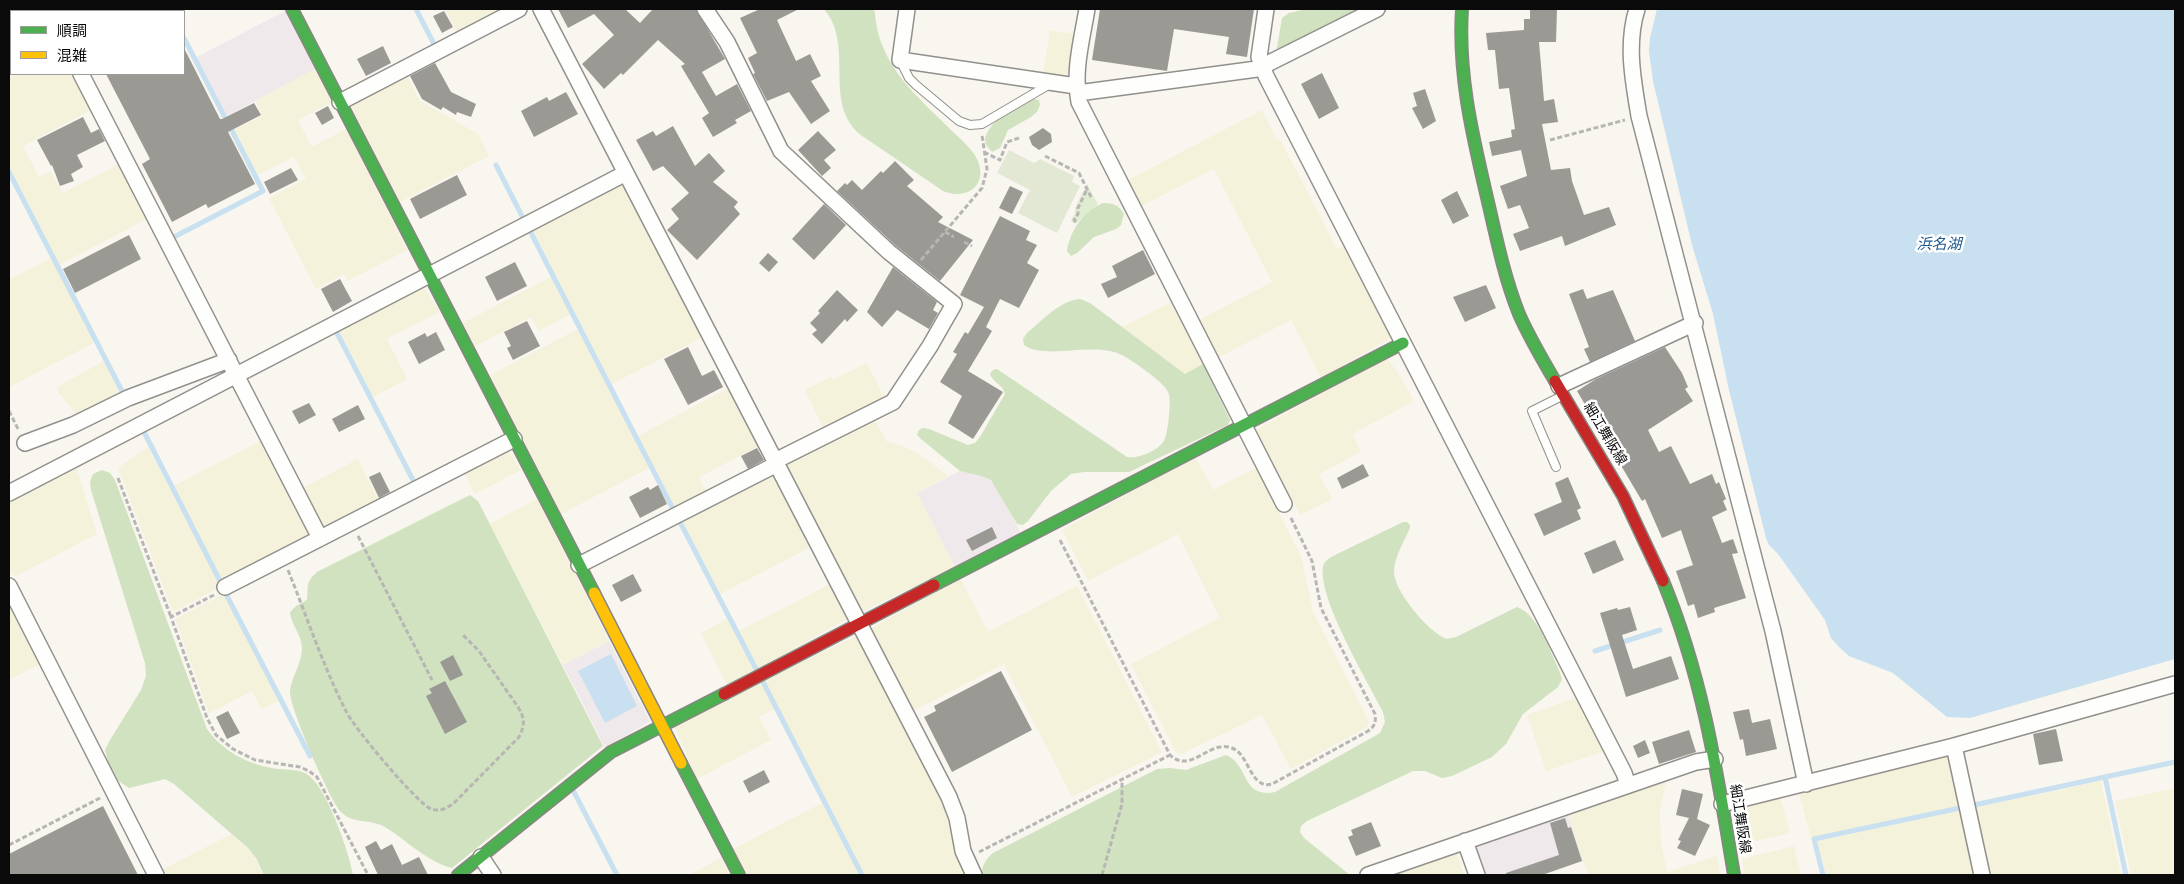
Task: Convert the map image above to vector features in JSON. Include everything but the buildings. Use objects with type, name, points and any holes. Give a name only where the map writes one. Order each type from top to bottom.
[{"type":"street","points":[[292,9],[739,875]]},
{"type":"street","points":[[340,102],[519,9]]},
{"type":"street","points":[[541,9],[953,807],[966,858],[974,875]]},
{"type":"street","points":[[579,565],[893,402],[930,346],[954,304],[912,270],[796,167],[781,151],[727,42],[705,9]]},
{"type":"street","points":[[908,9],[900,60],[1052,83],[1077,90],[1257,69],[1378,9]]},
{"type":"street","points":[[1087,9],[1077,90],[1086,116],[1284,504]]},
{"type":"street","points":[[1266,9],[1259,57],[1262,66],[1628,785]]},
{"type":"street","name":"細江舞阪線","points":[[1462,9],[1459,43],[1462,83],[1505,270],[1520,316],[1627,502],[1662,579],[1693,666],[1715,758],[1734,875]]},
{"type":"street","points":[[1637,9],[1631,37],[1631,57],[1640,116],[1773,631],[1806,784]]},
{"type":"street","points":[[82,75],[320,538]]},
{"type":"street","points":[[9,493],[232,367],[429,274],[626,173]]},
{"type":"street","points":[[1561,390],[1694,323]]},
{"type":"street","points":[[458,875],[611,752],[1403,343]]},
{"type":"street","points":[[26,443],[73,425],[128,398],[232,367]]},
{"type":"street","points":[[225,587],[514,439]]},
{"type":"street","points":[[9,586],[156,875]]},
{"type":"street","points":[[1722,804],[1954,746],[2175,684]]},
{"type":"street","points":[[1954,746],[1982,875]]},
{"type":"street","points":[[1368,875],[1696,762],[1715,758]]},
{"type":"street","points":[[1466,841],[1477,875]]},
{"type":"street","points":[[481,857],[493,875]]},
{"type":"lane","points":[[900,60],[909,78],[916,85],[959,120],[970,125],[980,124],[1052,83]]},
{"type":"lane","points":[[1556,467],[1532,411],[1561,390]]},
{"type":"path","points":[[1550,140],[1640,116]]},
{"type":"path","points":[[912,270],[982,188],[986,170],[980,124]]},
{"type":"path","points":[[984,152],[1000,160],[1007,142],[1019,138]]},
{"type":"path","points":[[1045,156],[1080,173],[1092,197]]},
{"type":"path","points":[[1079,219],[1076,222],[1074,220],[1088,189]]},
{"type":"path","points":[[945,232],[954,237]]},
{"type":"path","points":[[964,242],[972,246]]},
{"type":"path","points":[[9,411],[26,443]]},
{"type":"path","points":[[118,478],[207,718],[216,735],[233,750],[249,758],[266,764],[300,767],[317,777],[368,875]]},
{"type":"path","points":[[1052,524],[1170,755],[1176,760],[1184,762],[1216,748],[1226,746],[1236,750],[1244,757],[1256,780],[1266,785],[1272,784],[1373,727],[1376,721],[1375,714],[1321,608],[1312,561],[1284,504]]},
{"type":"path","points":[[351,522],[432,680]]},
{"type":"path","points":[[283,558],[346,713],[411,792],[430,808],[439,810],[448,808],[455,802],[519,737],[524,727],[524,716],[479,651],[462,634]]},
{"type":"path","points":[[171,617],[225,587]]},
{"type":"path","points":[[966,858],[1170,755]]},
{"type":"path","points":[[1102,875],[1122,804],[1122,779]]},
{"type":"path","points":[[9,845],[114,792]]},
{"type":"shaded area","points":[[9,9],[39,9],[10,10],[10,75],[73,75],[91,110],[23,146],[39,177],[51,171],[63,193],[119,164],[147,219],[59,265],[9,166]]},
{"type":"shaded area","points":[[445,9],[505,9],[458,34]]},
{"type":"shaded area","points":[[285,11],[315,69],[227,116],[197,57]]},
{"type":"shaded area","points":[[1050,30],[1074,34],[1068,75],[1063,78],[1043,75]]},
{"type":"shaded area","points":[[315,69],[332,102],[298,120],[312,147],[346,129],[407,250],[348,281],[344,274],[316,289],[269,198],[306,179],[294,157],[257,175],[234,130],[262,116],[255,101]]},
{"type":"shaded area","points":[[406,74],[420,101],[478,134],[489,156],[400,202],[351,107],[353,102]]},
{"type":"shaded area","points":[[1262,110],[1277,140],[1280,139],[1337,249],[1346,245],[1393,337],[1321,378],[1291,320],[1219,357],[1199,320],[1272,282],[1214,169],[1142,206],[1128,180]]},
{"type":"shaded area","points":[[619,184],[624,185],[703,337],[612,384],[532,229]]},
{"type":"shaded area","points":[[51,258],[94,343],[9,387],[9,280]]},
{"type":"shaded area","points":[[551,277],[570,314],[539,331],[531,317],[475,346],[463,323]]},
{"type":"shaded area","points":[[422,285],[440,312],[387,339],[407,379],[373,397],[338,328]]},
{"type":"shaded area","points":[[1171,302],[1203,364],[1185,374],[1122,327]]},
{"type":"shaded area","points":[[578,329],[649,468],[561,514],[490,375]]},
{"type":"shaded area","points":[[1387,358],[1413,399],[1411,403],[1352,434],[1361,452],[1319,474],[1332,499],[1300,515],[1256,430]]},
{"type":"shaded area","points":[[104,361],[121,395],[79,417],[58,392],[57,387]]},
{"type":"shaded area","points":[[867,363],[885,399],[824,430],[805,390],[831,377],[833,380]]},
{"type":"shaded area","points":[[729,388],[759,446],[699,477],[707,493],[676,509],[638,436]]},
{"type":"shaded area","points":[[874,418],[886,441],[905,447],[922,456],[948,476],[917,493],[955,567],[861,612],[786,467],[788,462]]},
{"type":"shaded area","points":[[262,440],[309,533],[308,538],[223,581],[174,486]]},
{"type":"shaded area","points":[[148,447],[221,587],[173,612],[118,468]]},
{"type":"shaded area","points":[[507,449],[521,470],[475,494],[463,471]]},
{"type":"shaded area","points":[[1195,457],[1213,490],[1256,468],[1301,556],[1313,612],[1369,722],[1367,727],[1291,769],[1262,715],[1181,754],[1176,753],[1131,664],[1220,618],[1178,534],[1088,581],[1062,530]]},
{"type":"shaded area","points":[[358,459],[379,501],[327,528],[322,526],[303,488]]},
{"type":"shaded area","points":[[76,467],[97,534],[14,577],[9,567],[9,502]]},
{"type":"shaded area","points":[[960,471],[991,480],[998,489],[1021,534],[955,567],[917,493]]},
{"type":"shaded area","points":[[770,475],[774,476],[811,547],[720,594],[682,520]]},
{"type":"shaded area","points":[[537,499],[609,641],[563,665],[490,524]]},
{"type":"shaded area","points":[[960,578],[988,632],[1077,586],[1162,752],[1072,797],[1004,664],[913,711],[870,629]]},
{"type":"shaded area","points":[[830,584],[848,618],[759,669],[739,631]]},
{"type":"shaded area","points":[[224,594],[279,701],[261,709],[252,691],[209,713],[175,619]]},
{"type":"shaded area","points":[[9,605],[39,665],[9,680]]},
{"type":"shaded area","points":[[727,619],[754,671],[727,685],[701,633]]},
{"type":"shaded area","points":[[857,636],[946,810],[956,853],[966,875],[865,875],[764,680]]},
{"type":"shaded area","points":[[609,641],[650,721],[605,748],[563,665]]},
{"type":"shaded area","points":[[760,682],[774,709],[759,717],[771,740],[697,779],[674,726]]},
{"type":"shaded area","points":[[1578,697],[1605,751],[1546,771],[1527,715]]},
{"type":"shaded area","points":[[1947,753],[1951,756],[1962,805],[1811,838],[1798,791]]},
{"type":"shaded area","points":[[1667,778],[1660,809],[1661,842],[1667,872],[1717,856],[1720,875],[1588,875],[1567,812]]},
{"type":"shaded area","points":[[2101,781],[2121,875],[1987,875],[1973,808]]},
{"type":"shaded area","points":[[2175,788],[2175,875],[2131,875],[2115,801]]},
{"type":"shaded area","points":[[1780,796],[1790,833],[1740,845],[1734,809]]},
{"type":"shaded area","points":[[822,803],[859,875],[747,875],[733,849]]},
{"type":"shaded area","points":[[1963,810],[1977,875],[1826,875],[1817,841]]},
{"type":"shaded area","points":[[1567,812],[1583,861],[1543,875],[1484,875],[1474,844]]},
{"type":"shaded area","points":[[232,834],[252,853],[264,875],[166,875],[163,869]]},
{"type":"shaded area","points":[[1794,846],[1801,875],[1745,875],[1742,859]]},
{"type":"shaded area","points":[[1456,851],[1464,875],[1384,875]]},
{"type":"shaded area","points":[[721,858],[730,875],[689,875]]},
{"type":"green space","points":[[824,9],[874,9],[880,38],[893,67],[910,89],[968,146],[977,159],[980,176],[974,188],[960,194],[943,191],[858,133],[849,122],[844,110],[841,97],[838,43],[833,24]]},
{"type":"green space","points":[[1307,9],[1367,9],[1281,51],[1277,48],[1282,18],[1289,13]]},
{"type":"green space","points":[[1034,99],[1039,100],[1040,105],[1037,112],[1008,130],[1000,148],[992,152],[986,145],[985,139],[992,125],[1012,109]]},
{"type":"green space","points":[[1009,150],[1034,163],[1040,159],[1074,176],[1072,182],[1080,186],[1057,233],[1018,213],[1030,190],[997,173]]},
{"type":"green space","points":[[1087,184],[1098,204],[1075,224],[1071,221]]},
{"type":"green space","points":[[1110,203],[1120,208],[1124,214],[1121,225],[1116,229],[1094,237],[1077,253],[1071,256],[1067,251],[1071,236],[1079,222],[1096,206]]},
{"type":"green space","points":[[1080,299],[1090,303],[1185,374],[1203,364],[1230,420],[1228,425],[1129,472],[1084,472],[1071,474],[1051,491],[1028,521],[1023,525],[1017,524],[991,480],[960,471],[917,435],[919,430],[923,428],[968,445],[975,443],[1005,394],[990,374],[993,370],[997,369],[1127,457],[1142,455],[1153,451],[1161,445],[1167,431],[1170,409],[1169,396],[1161,383],[1148,373],[1124,356],[1112,352],[1099,350],[1045,351],[1024,345],[1023,339],[1027,333],[1045,317],[1065,303]]},
{"type":"green space","points":[[102,470],[110,473],[115,480],[207,729],[221,745],[248,761],[268,767],[301,772],[308,775],[315,782],[336,821],[353,875],[264,875],[256,858],[248,848],[174,784],[165,779],[129,788],[117,780],[108,762],[105,750],[141,690],[146,676],[145,663],[91,490],[90,482],[93,474]]},
{"type":"green space","points":[[470,495],[478,501],[603,746],[452,868],[424,855],[383,826],[356,820],[341,812],[328,791],[291,701],[291,686],[302,654],[302,643],[290,612],[307,600],[309,582],[317,572]]},
{"type":"green space","points":[[1403,522],[1407,522],[1410,528],[1396,561],[1394,572],[1396,580],[1406,600],[1431,629],[1447,639],[1456,637],[1517,607],[1531,617],[1537,625],[1559,670],[1562,679],[1558,687],[1523,714],[1506,744],[1492,757],[1452,776],[1442,778],[1425,771],[1413,771],[1307,821],[1301,826],[1300,832],[1304,838],[1350,875],[982,875],[984,863],[993,853],[1157,769],[1186,770],[1226,755],[1239,766],[1246,780],[1256,790],[1264,793],[1275,792],[1380,733],[1385,722],[1383,712],[1336,619],[1323,581],[1323,567],[1325,562],[1333,556]]},
{"type":"water","name":"浜名湖","points":[[1657,9],[2175,9],[2175,659],[1970,718],[1947,717],[1893,673],[1849,656],[1831,638],[1825,620],[1778,554],[1769,545],[1766,538],[1729,390],[1713,314],[1692,245],[1653,81],[1649,51]]},
{"type":"water","points":[[611,654],[637,706],[605,723],[578,671]]},
{"type":"waterway","points":[[416,9],[434,44]]},
{"type":"waterway","points":[[170,239],[263,191],[185,40]]},
{"type":"waterway","points":[[496,165],[523,218]]},
{"type":"waterway","points":[[9,172],[123,393]]},
{"type":"waterway","points":[[530,231],[673,509]]},
{"type":"waterway","points":[[336,331],[414,482]]},
{"type":"waterway","points":[[143,430],[220,581]]},
{"type":"waterway","points":[[680,522],[756,669]]},
{"type":"waterway","points":[[226,594],[310,756]]},
{"type":"waterway","points":[[1595,651],[1660,630]]},
{"type":"waterway","points":[[763,682],[862,875]]},
{"type":"waterway","points":[[1974,805],[2175,762]]},
{"type":"waterway","points":[[2105,777],[2126,875]]},
{"type":"waterway","points":[[574,792],[617,875]]},
{"type":"waterway","points":[[1823,875],[1814,839],[1960,808]]},
{"type":"traffic: fast","points":[[292,9],[594,593]]},
{"type":"traffic: fast","points":[[1462,9],[1462,55],[1467,100],[1475,144],[1500,252],[1508,284],[1519,314],[1531,340],[1555,381]]},
{"type":"traffic: fast","points":[[934,585],[1403,343]]},
{"type":"traffic: fast","points":[[1663,581],[1677,617],[1699,689],[1715,762],[1734,875]]},
{"type":"traffic: fast","points":[[458,875],[611,752],[724,694]]},
{"type":"traffic: fast","points":[[681,763],[739,875]]},
{"type":"traffic: slow","points":[[594,593],[681,763]]},
{"type":"traffic: jam","points":[[1555,381],[1623,496],[1663,581]]},
{"type":"traffic: jam","points":[[724,694],[934,585]]}]
